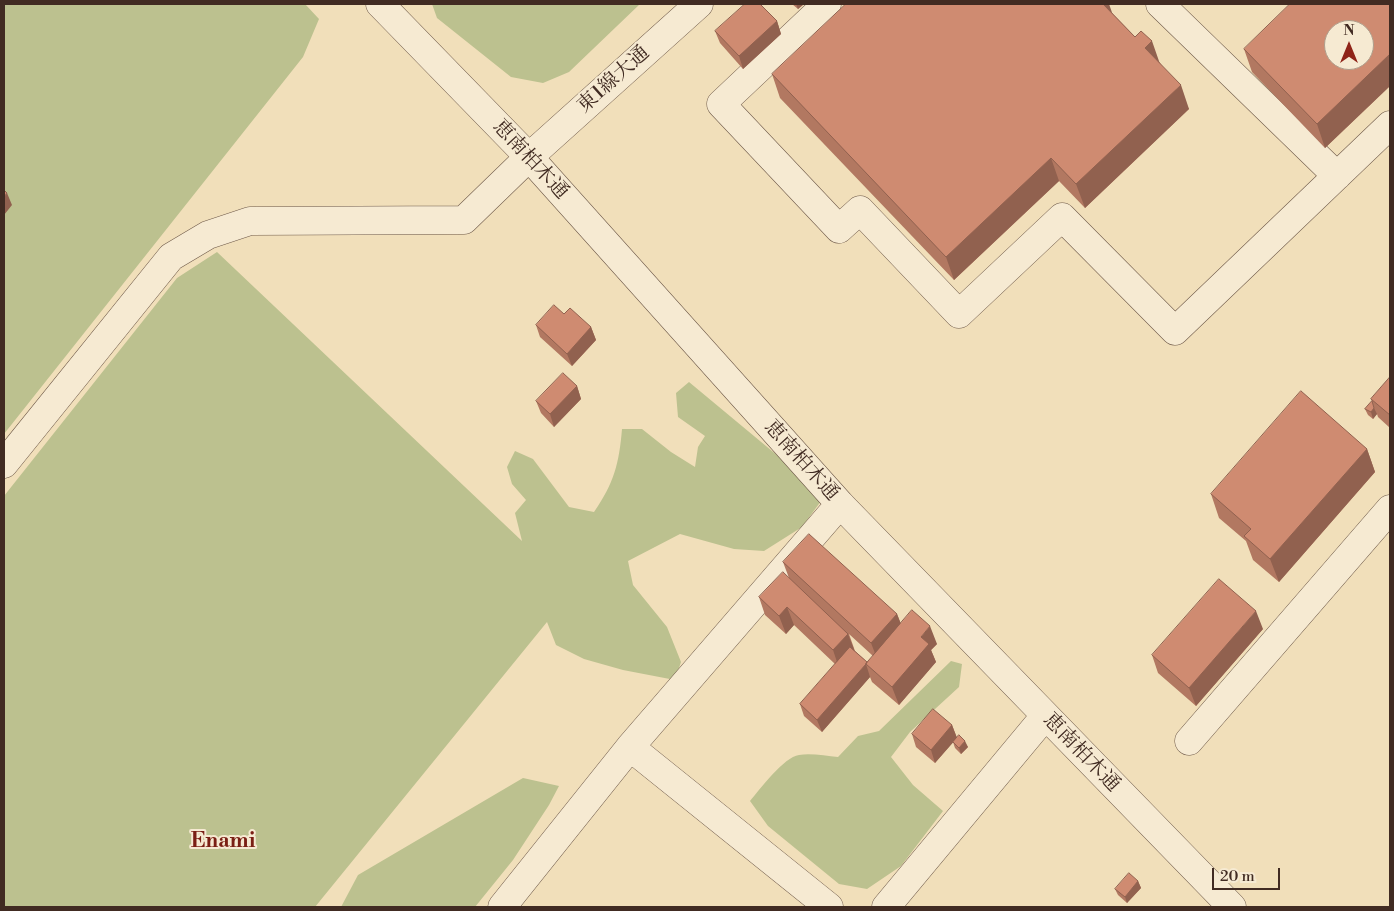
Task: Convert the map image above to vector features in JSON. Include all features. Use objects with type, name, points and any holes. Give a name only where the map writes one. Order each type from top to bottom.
[{"type":"street","name":"恵南柏木通","points":[[380,4],[529,157],[840,504],[1232,907]]},
{"type":"street","name":"東1線大通","points":[[4,464],[171,257],[208,235],[250,221],[464,220],[529,157],[699,4]]},
{"type":"street","points":[[827,4],[720,104],[839,229],[860,210],[959,314],[1062,217],[1175,331],[1390,125]]},
{"type":"street","points":[[1160,4],[1337,176]]},
{"type":"street","points":[[502,907],[630,747],[840,504]]},
{"type":"street","points":[[1188,741],[1390,509]]},
{"type":"street","points":[[886,907],[1045,716]]},
{"type":"street","points":[[630,747],[829,907]]},
{"type":"green space","points":[[4,4],[305,4],[319,19],[303,57],[4,434]]},
{"type":"green space","points":[[432,4],[640,4],[569,72],[543,83],[511,77],[437,18]]},
{"type":"green space","points":[[217,252],[522,541],[515,513],[526,500],[512,484],[507,467],[515,451],[533,459],[569,507],[594,512],[611,482],[617,463],[622,429],[642,429],[671,452],[695,467],[698,447],[705,436],[678,417],[676,393],[689,382],[778,456],[821,501],[802,527],[764,551],[734,549],[680,534],[628,561],[633,585],[667,627],[681,662],[675,680],[623,670],[584,659],[556,645],[547,622],[315,907],[4,907],[4,496],[177,278]]},
{"type":"green space","points":[[951,661],[962,664],[959,687],[910,732],[891,757],[913,785],[943,811],[901,866],[867,889],[839,884],[768,826],[750,801],[773,774],[793,757],[808,754],[838,757],[858,736],[879,731]]},
{"type":"green space","points":[[523,778],[559,786],[549,805],[513,860],[475,907],[341,907],[358,875]]},
{"type":"building","points":[[745,4],[760,4],[777,21],[739,56],[715,31]]},
{"type":"building","points":[[846,4],[1103,4],[1135,37],[1141,31],[1152,41],[1145,48],[1181,85],[1076,184],[1051,158],[946,257],[772,74]]},
{"type":"building","points":[[1290,4],[1390,4],[1390,54],[1374,69],[1374,20],[1324,20],[1324,70],[1373,70],[1317,124],[1244,49]]},
{"type":"building","points":[[554,305],[564,314],[570,308],[591,327],[567,354],[536,325]]},
{"type":"building","points":[[563,373],[577,386],[550,414],[536,401]]},
{"type":"building","points":[[1390,377],[1390,415],[1371,399]]},
{"type":"building","points":[[1301,391],[1367,449],[1270,559],[1244,536],[1251,529],[1211,494]]},
{"type":"building","points":[[1372,401],[1374,408],[1371,412],[1365,409]]},
{"type":"building","points":[[809,534],[897,614],[871,643],[783,562]]},
{"type":"building","points":[[783,572],[848,634],[833,650],[787,607],[779,616],[759,597]]},
{"type":"building","points":[[1219,579],[1256,611],[1189,688],[1152,655]]},
{"type":"building","points":[[912,610],[930,626],[921,637],[929,644],[892,687],[866,664]]},
{"type":"building","points":[[850,647],[867,662],[817,720],[800,704]]},
{"type":"building","points":[[933,709],[952,725],[931,750],[912,734]]},
{"type":"building","points":[[959,735],[965,741],[959,748],[953,742]]},
{"type":"building","points":[[1129,873],[1138,881],[1125,897],[1115,889]]},
{"type":"district","name":"Enami","points":[[223,842]]}]
